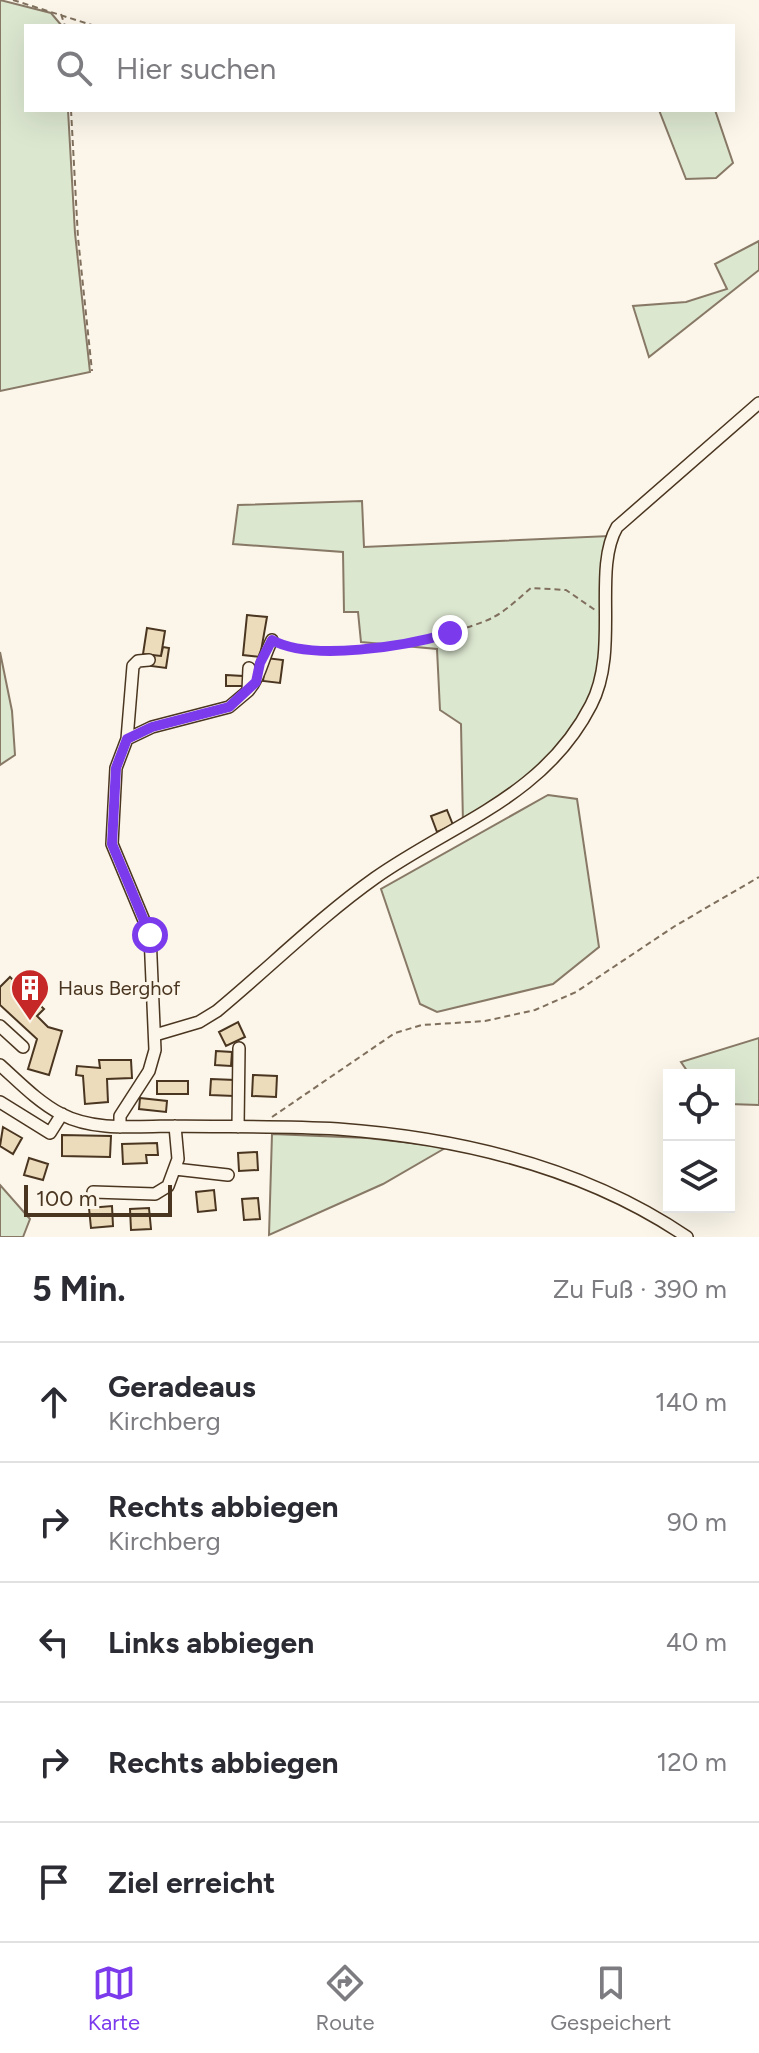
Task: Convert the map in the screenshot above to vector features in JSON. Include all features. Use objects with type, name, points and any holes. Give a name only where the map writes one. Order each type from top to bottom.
[{"type":"street","points":[[155,1035],[199,1022],[217,1011],[374,879],[489,813],[564,746],[591,705],[604,666],[608,549],[617,527],[759,403]]},
{"type":"street","points":[[127,739],[152,727],[229,707],[256,682],[260,663],[272,640]]},
{"type":"street","points":[[120,1127],[118,1122],[123,1111],[152,1065],[155,1035],[150,935],[112,844],[116,768],[127,739],[133,666],[138,661],[149,660]]},
{"type":"street","points":[[248,691],[249,668]]},
{"type":"street","points":[[0,1026],[23,1047]]},
{"type":"street","points":[[238,1127],[239,1048]]},
{"type":"street","points":[[0,1065],[62,1114],[84,1122],[120,1127],[338,1129],[447,1143],[527,1161],[612,1194],[687,1237]]},
{"type":"street","points":[[0,1102],[50,1133],[62,1114]]},
{"type":"street","points":[[93,1192],[155,1194],[168,1186],[175,1169],[175,1126]]},
{"type":"street","points":[[175,1169],[228,1175]]},
{"type":"path","points":[[13,0],[90,24]]},
{"type":"path","points":[[60,13],[64,24]]},
{"type":"path","points":[[71,112],[78,238],[92,371]]},
{"type":"path","points":[[272,640],[288,649],[333,651],[418,643],[493,618],[531,588],[566,590],[607,618]]},
{"type":"path","points":[[259,1128],[395,1033],[422,1025],[485,1021],[549,1004],[616,968],[675,926],[759,877]]},
{"type":"green space","points":[[0,0],[51,13],[60,24],[24,24],[24,112],[68,112],[75,233],[90,372],[0,391]]},
{"type":"green space","points":[[660,112],[716,112],[733,163],[716,178],[686,179]]},
{"type":"green space","points":[[759,241],[759,270],[649,357],[633,306],[686,302],[727,289],[715,264]]},
{"type":"green space","points":[[362,501],[364,547],[609,536],[602,666],[582,716],[548,757],[463,824],[461,724],[440,710],[437,649],[361,642],[358,612],[344,612],[343,552],[233,544],[238,505]]},
{"type":"green space","points":[[0,652],[12,711],[15,755],[0,765]]},
{"type":"green space","points":[[548,795],[577,799],[599,947],[553,984],[437,1012],[420,1004],[381,889]]},
{"type":"green space","points":[[759,1038],[759,1105],[735,1104],[735,1069],[686,1069],[681,1062]]},
{"type":"green space","points":[[272,1134],[367,1138],[447,1147],[383,1184],[269,1235]]},
{"type":"green space","points":[[0,1185],[30,1219],[23,1237],[0,1237]]},
{"type":"building","points":[[247,615],[267,617],[260,657],[243,655]]},
{"type":"building","points":[[147,628],[165,631],[161,656],[143,654]]},
{"type":"building","points":[[163,647],[169,648],[166,668],[151,666],[153,655],[161,656]]},
{"type":"building","points":[[266,658],[283,660],[280,683],[263,681]]},
{"type":"building","points":[[226,675],[243,676],[243,686],[226,686]]},
{"type":"building","points":[[447,810],[453,825],[437,832],[431,816]]},
{"type":"building","name":"Haus Berghof","points":[[10,977],[44,1009],[37,1016],[48,1027],[62,1031],[49,1075],[28,1069],[37,1039],[0,1005],[0,987]]},
{"type":"building","points":[[238,1022],[245,1037],[226,1046],[219,1032]]},
{"type":"building","points":[[216,1051],[232,1052],[231,1066],[215,1065]]},
{"type":"building","points":[[99,1060],[131,1060],[132,1078],[107,1079],[108,1102],[85,1104],[83,1076],[76,1075],[77,1066],[100,1068]]},
{"type":"building","points":[[253,1075],[277,1076],[276,1097],[252,1096]]},
{"type":"building","points":[[211,1079],[235,1080],[234,1096],[210,1095]]},
{"type":"building","points":[[157,1081],[188,1081],[188,1094],[157,1094]]},
{"type":"building","points":[[140,1098],[167,1101],[166,1112],[139,1109]]},
{"type":"building","points":[[3,1127],[22,1138],[13,1154],[0,1146]]},
{"type":"building","points":[[62,1135],[111,1136],[110,1157],[62,1156]]},
{"type":"building","points":[[157,1143],[158,1155],[146,1155],[147,1163],[123,1164],[122,1144]]},
{"type":"building","points":[[257,1152],[258,1170],[239,1171],[238,1153]]},
{"type":"building","points":[[29,1158],[48,1164],[43,1180],[24,1175]]},
{"type":"building","points":[[214,1190],[216,1210],[198,1212],[196,1192]]},
{"type":"building","points":[[258,1198],[260,1219],[244,1220],[242,1199]]},
{"type":"building","points":[[112,1206],[113,1226],[91,1228],[89,1208]]},
{"type":"building","points":[[149,1208],[151,1229],[131,1230],[130,1209]]},
{"type":"place","name":"Haus Berghof","points":[[30,1022]]},
{"type":"route","points":[[150,935],[112,844],[111,816],[116,768],[127,739],[152,727],[229,707],[256,682],[260,663],[272,640],[288,649],[333,651],[418,643],[450,633]]}]
